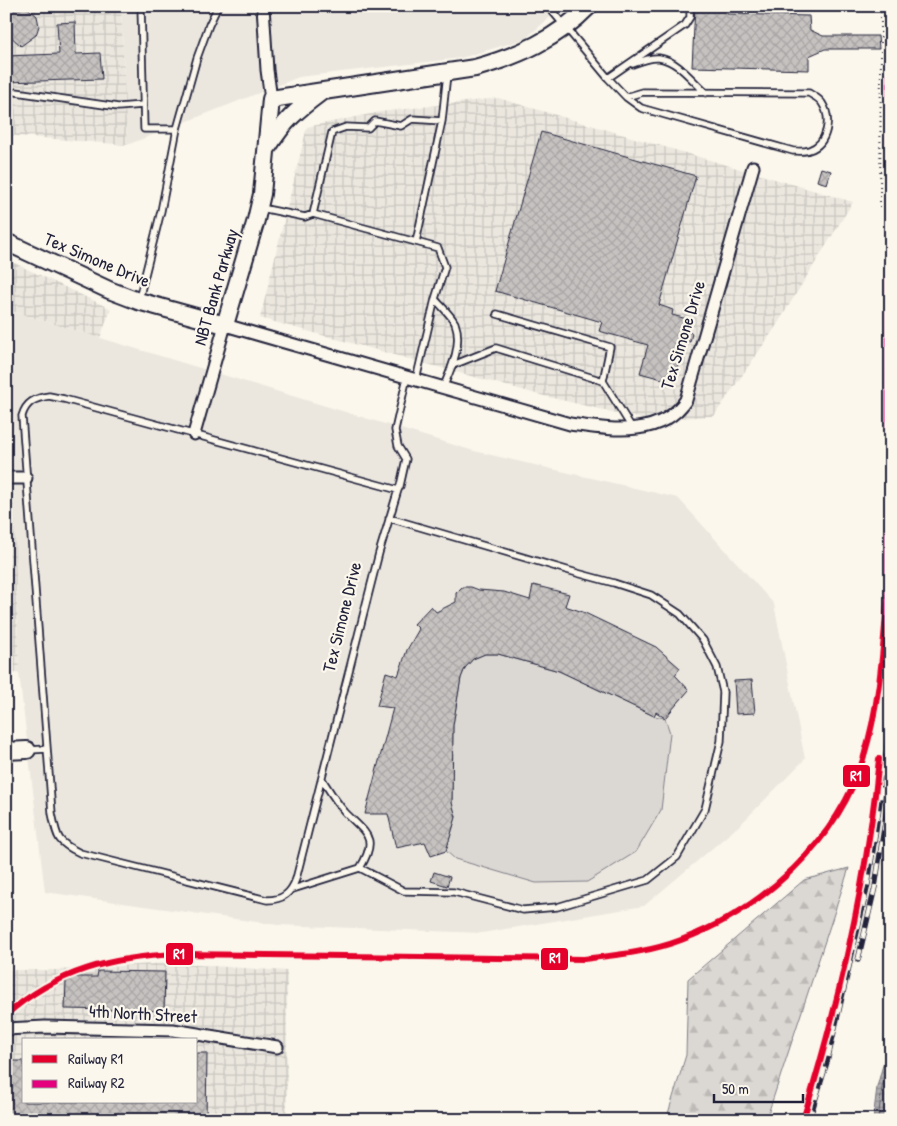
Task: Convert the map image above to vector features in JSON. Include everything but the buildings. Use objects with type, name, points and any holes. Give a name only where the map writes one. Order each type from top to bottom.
[{"type":"street","points":[[264,6],[267,70],[271,99]]},
{"type":"street","name":"NBT Bank Parkway","points":[[194,434],[262,194],[271,99],[475,68],[504,60],[545,41],[566,27],[589,6]]},
{"type":"street","name":"NBT Bank Parkway","points":[[267,148],[282,126],[295,112],[323,90]]},
{"type":"street","name":"Tex Simone Drive","points":[[6,242],[109,290],[138,301],[570,424],[605,429],[632,428],[658,424],[674,415],[686,400],[753,167]]},
{"type":"street","points":[[7,478],[26,478]]},
{"type":"street","points":[[6,751],[27,750]]},
{"type":"street","name":"4th North Street","points":[[6,1029],[45,1026],[173,1030],[277,1046]]},
{"type":"lane","points":[[141,6],[144,129],[177,129]]},
{"type":"lane","points":[[138,301],[161,211],[177,129],[200,50],[209,24],[218,6]]},
{"type":"lane","points":[[548,6],[608,78],[626,97],[641,108],[793,151],[808,150],[821,143],[828,126],[825,109],[820,100],[808,93],[706,94],[643,92],[626,97]]},
{"type":"lane","points":[[608,78],[684,25],[690,17],[690,6]]},
{"type":"lane","points":[[626,66],[648,59],[660,58],[682,69],[706,94]]},
{"type":"lane","points":[[259,207],[305,217],[313,214],[416,242],[442,121],[447,72]]},
{"type":"lane","points":[[16,92],[118,107],[143,105]]},
{"type":"lane","points":[[313,214],[332,132],[346,127],[368,128],[375,121],[401,126],[412,119],[442,121]]},
{"type":"lane","name":"Tex Simone Drive","points":[[293,889],[389,518],[400,486],[406,460],[398,446],[395,430],[445,267],[438,248],[416,242]]},
{"type":"lane","points":[[435,299],[454,322],[458,337],[453,365],[443,388]]},
{"type":"lane","points":[[497,314],[610,347],[603,381]]},
{"type":"lane","points":[[453,365],[496,348],[603,381],[632,428]]},
{"type":"lane","points":[[322,780],[344,811],[367,834],[369,852],[360,868],[293,889],[288,895],[276,900],[267,900],[80,853],[63,845],[56,833],[52,813],[22,416],[30,402],[38,397],[49,396],[398,490]]},
{"type":"lane","points":[[360,868],[404,891],[454,892],[523,910],[557,908],[648,880],[677,857],[705,809],[721,741],[723,692],[717,667],[704,640],[680,614],[651,595],[614,582],[389,518]]},
{"type":"lane","points":[[27,750],[47,749]]},
{"type":"path","points":[[748,6],[750,14]]},
{"type":"path","points":[[794,6],[794,16]]},
{"type":"path","points":[[881,43],[882,6]]},
{"type":"path","points":[[880,207],[881,49]]},
{"type":"shaded area","points":[[6,6],[121,6],[127,145],[6,135]]},
{"type":"shaded area","points":[[121,6],[563,6],[525,39],[461,58],[299,77],[127,145]]},
{"type":"shaded area","points":[[498,98],[853,202],[773,331],[714,416],[646,420],[540,395],[260,318],[307,127],[380,112]]},
{"type":"shaded area","points":[[6,259],[111,309],[100,338],[8,310],[19,673],[6,674]]},
{"type":"shaded area","points":[[8,310],[474,451],[678,498],[774,604],[805,759],[741,824],[644,906],[482,933],[278,925],[45,892],[19,673]]},
{"type":"shaded area","points":[[168,963],[287,971],[287,1120],[6,1120],[6,970],[57,970]]},
{"type":"green space","points":[[485,654],[498,654],[559,671],[654,716],[665,718],[670,733],[661,810],[636,852],[587,882],[536,883],[455,859],[446,851],[456,817],[452,803],[453,725],[461,678],[465,668],[473,659]]},
{"type":"green space","points":[[849,868],[766,1120],[666,1120],[686,1055],[688,979],[804,880]]},
{"type":"water","points":[[891,1035],[891,1120],[873,1120],[877,1087]]},
{"type":"railway","points":[[6,1015],[45,987],[65,977],[86,969],[130,958],[178,954],[584,959],[657,947],[681,940],[711,927],[740,911],[794,869],[816,844],[836,816],[852,787],[864,756],[874,716],[888,592]]},
{"type":"railway","points":[[809,1120],[827,1062],[868,884],[891,714]]},
{"type":"railway","points":[[858,960],[875,887],[891,783]]},
{"type":"rail line","name":"R2","points":[[888,625],[890,6]]},
{"type":"rail line","name":"R1","points":[[6,1015],[45,987],[65,977],[86,969],[130,958],[178,954],[584,959],[657,947],[681,940],[711,927],[740,911],[794,869],[816,844],[836,816],[852,787],[864,756],[874,716],[888,592]]},
{"type":"rail line","name":"R1","points":[[803,1120],[840,987],[850,941],[867,850],[879,759]]}]
